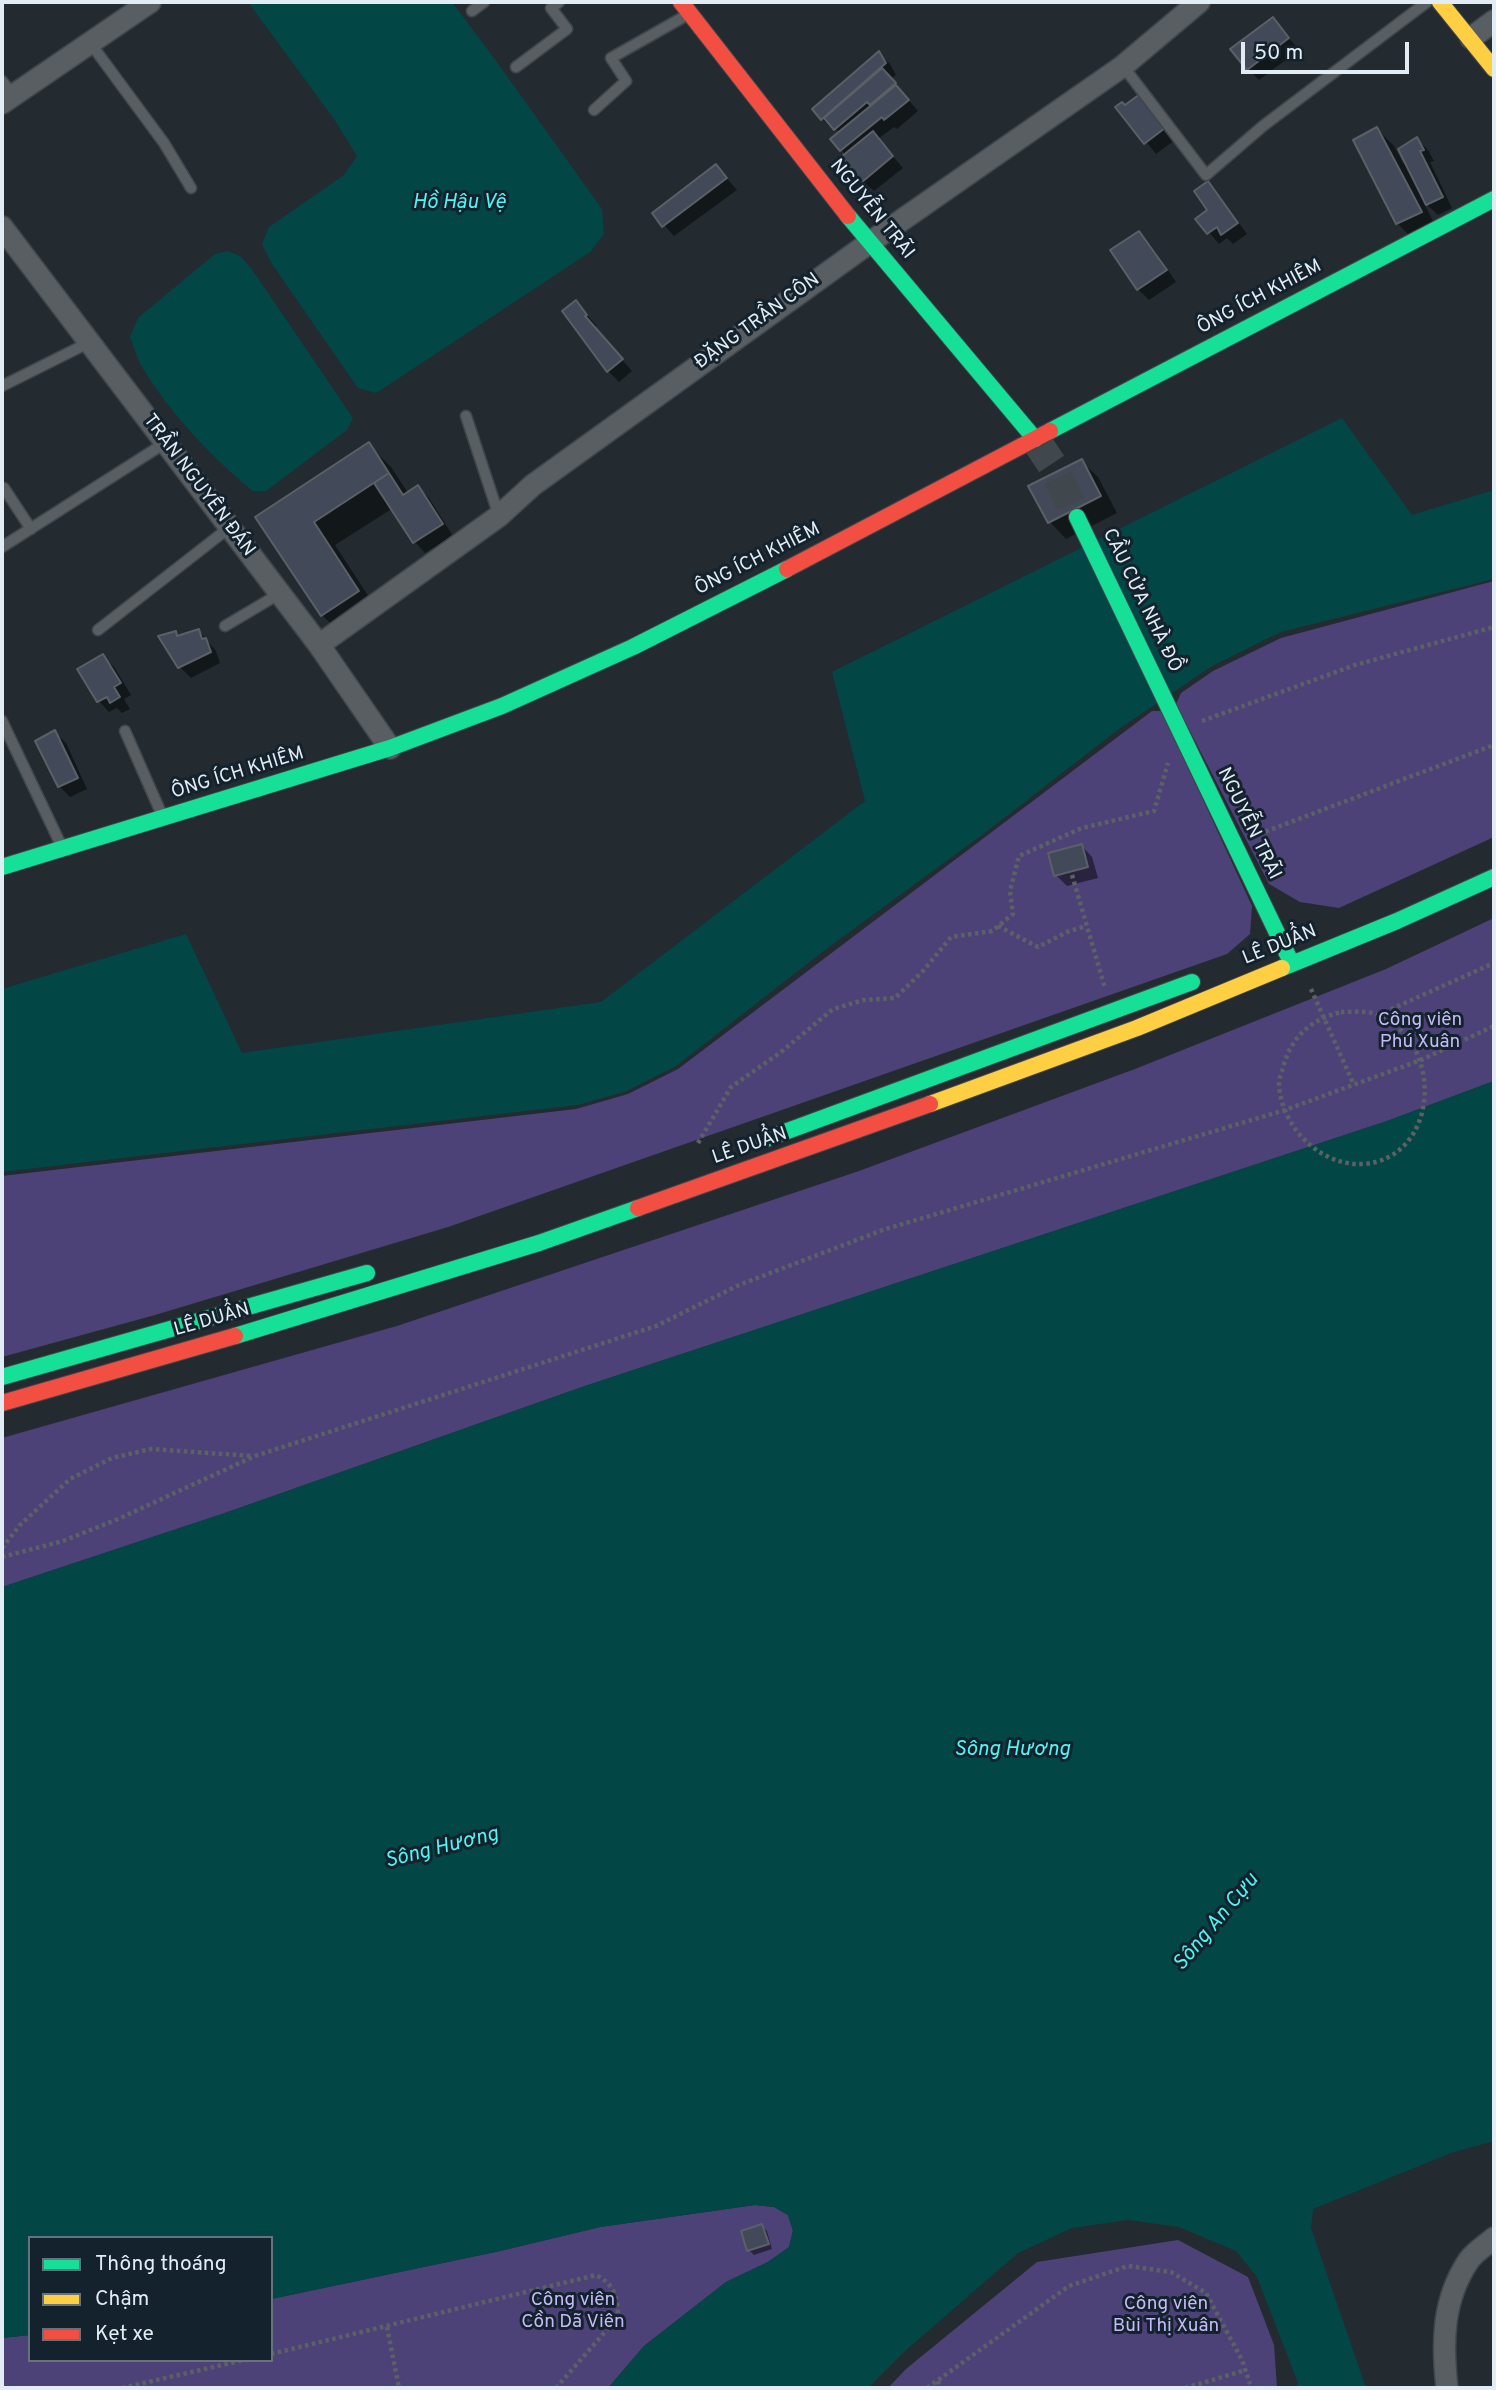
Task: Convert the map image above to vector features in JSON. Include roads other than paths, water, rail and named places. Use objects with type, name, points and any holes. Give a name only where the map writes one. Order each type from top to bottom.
[{"type":"main road","points":[[1440,2],[1472,38],[1494,69]]},
{"type":"main road","name":"NGUYỄN TRÃI","points":[[685,5],[869,243],[1035,439]]},
{"type":"main road","name":"ÔNG ÍCH KHIÊM","points":[[2,867],[390,748],[502,706],[633,647],[760,583],[1494,199]]},
{"type":"main road","name":"CẦU CỬA NHÀ ĐỒ","points":[[1077,517],[1167,703]]},
{"type":"main road","name":"NGUYỄN TRÃI","points":[[1167,703],[1292,964]]},
{"type":"main road","name":"LÊ DUẨN","points":[[2,1403],[299,1318],[539,1243],[847,1135],[1137,1028],[1397,921],[1494,877]]},
{"type":"main road","name":"LÊ DUẨN","points":[[744,1147],[1209,975]]},
{"type":"main road","name":"LÊ DUẨN","points":[[2,1377],[380,1269]]},
{"type":"street","points":[[6,93],[91,44],[150,2]]},
{"type":"street","name":"ĐẶNG TRẦN CÔN","points":[[319,645],[499,516],[533,485],[869,243],[1123,66],[1199,2]]},
{"type":"street","points":[[1472,38],[1494,21]]},
{"type":"street","name":"TRẦN NGUYÊN ĐÁN","points":[[2,227],[319,645],[390,748]]},
{"type":"street","points":[[1447,2388],[1443,2349],[1449,2302],[1470,2259],[1494,2238]]},
{"type":"lane","points":[[472,11],[484,2]]},
{"type":"lane","points":[[516,67],[567,29],[551,8],[559,2]]},
{"type":"lane","points":[[1123,66],[1206,175],[1264,126],[1427,2]]},
{"type":"lane","points":[[594,110],[626,81],[611,58],[685,5]]},
{"type":"lane","points":[[91,44],[164,143],[191,188]]},
{"type":"lane","points":[[2,386],[88,343]]},
{"type":"lane","points":[[466,416],[499,516]]},
{"type":"lane","points":[[2,547],[165,443]]},
{"type":"lane","points":[[4,488],[31,529]]},
{"type":"lane","points":[[98,630],[230,527]]},
{"type":"lane","points":[[225,626],[279,594]]},
{"type":"lane","points":[[2,721],[63,849]]},
{"type":"lane","points":[[125,731],[164,819]]},
{"type":"water","name":"Hồ Hậu Vệ","points":[[248,2],[452,2],[602,209],[604,234],[590,252],[376,393],[358,388],[272,264],[262,244],[269,227],[344,175],[357,156],[334,119]]},
{"type":"water","points":[[228,251],[240,256],[251,268],[353,418],[347,430],[266,491],[253,491],[192,434],[153,384],[140,363],[130,337],[138,318],[215,254]]},
{"type":"water","points":[[1342,418],[1412,515],[1494,490],[1494,579],[1281,632],[1212,666],[1119,729],[986,832],[825,950],[676,1066],[627,1091],[578,1105],[2,1172],[2,989],[186,934],[242,1053],[601,1002],[865,801],[832,672]]},
{"type":"water","name":"Sông Hương","points":[[1494,1081],[1494,2141],[1451,2153],[1313,2209],[1311,2228],[1366,2388],[1295,2388],[1298,2383],[1257,2277],[1236,2251],[1179,2227],[1128,2220],[1072,2228],[1018,2253],[905,2351],[868,2388],[608,2388],[644,2346],[726,2282],[768,2262],[789,2247],[793,2231],[788,2215],[774,2207],[755,2205],[600,2227],[273,2299],[273,2236],[28,2236],[28,2335],[2,2338],[2,1587],[225,1513],[585,1386],[1387,1121]]},
{"type":"tunnel","points":[[1035,439],[1053,466],[1077,517]]},
{"type":"park label","name":"Công viên Phú Xuân","points":[[1420,1032]]},
{"type":"park label","name":"Công viên Cồn Dã Viên","points":[[573,2312]]},
{"type":"park label","name":"Công viên Bùi Thị Xuân","points":[[1166,2316]]},
{"type":"water label","name":"Sông An Cựu","points":[[1217,1923]]}]
